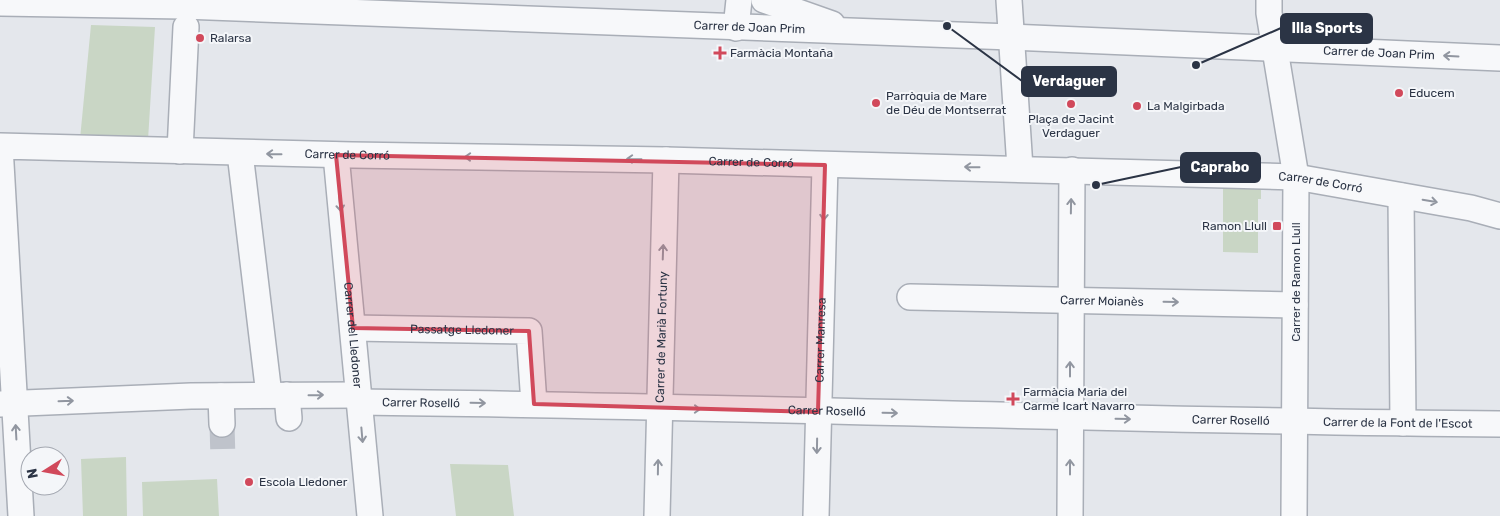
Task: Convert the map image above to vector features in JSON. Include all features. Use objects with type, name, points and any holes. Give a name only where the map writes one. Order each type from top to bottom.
[{"type":"street","points":[[736,28],[739,0]]},
{"type":"street","points":[[1009,0],[1020,168]]},
{"type":"street","name":"Carrer de Ramon Llull","points":[[1269,0],[1269,13],[1296,177],[1294,516]]},
{"type":"street","points":[[775,2],[854,32]]},
{"type":"street","name":"Carrer de Joan Prim","points":[[0,3],[183,6],[854,32],[918,44],[1012,37],[1500,58]]},
{"type":"street","points":[[180,151],[186,27]]},
{"type":"street","points":[[0,146],[8,404],[21,516]]},
{"type":"street","name":"Carrer de Corró","points":[[0,146],[240,153],[1020,168],[1296,177],[1500,216]]},
{"type":"street","points":[[240,153],[282,403]]},
{"type":"street","name":"Carrer del Lledoner","points":[[336,155],[370,516]]},
{"type":"street","name":"Carrer de Marià Fortuny","points":[[657,516],[666,160]]},
{"type":"street","name":"Carrer Manresa","points":[[816,516],[826,165]]},
{"type":"street","points":[[1070,516],[1072,170]]},
{"type":"street","points":[[1401,196],[1403,423]]},
{"type":"street","name":"Carrer Moianès","points":[[910,297],[1295,305]]},
{"type":"street","name":"Passatge Lledoner","points":[[353,328],[529,331],[534,404]]},
{"type":"street","points":[[222,396],[222,424]]},
{"type":"street","name":"Carrer Roselló","points":[[8,404],[222,396],[282,403],[358,398],[659,409],[1295,422]]},
{"type":"street","name":"Carrer de la Font de l'Escot","points":[[1295,422],[1500,424]]},
{"type":"highlighted area","points":[[336,155],[825,165],[818,412],[534,404],[529,331],[353,328]]},
{"type":"green space","points":[[91,25],[155,27],[148,140],[80,139]]},
{"type":"green space","points":[[1223,185],[1261,186],[1261,199],[1258,199],[1258,253],[1223,252]]},
{"type":"green space","points":[[126,457],[127,516],[83,516],[81,459]]},
{"type":"green space","points":[[450,464],[508,465],[514,516],[456,516]]},
{"type":"green space","points":[[217,479],[219,516],[143,516],[142,482]]},
{"type":"tunnel","points":[[222,424],[223,460]]},
{"type":"place","name":"Verdaguer","points":[[947,26]]},
{"type":"place","name":"Ralarsa","points":[[200,38]]},
{"type":"place","name":"Farmàcia Montaña","points":[[720,53]]},
{"type":"place","name":"Illa Sports","points":[[1196,65]]},
{"type":"place","name":"Educem","points":[[1399,93]]},
{"type":"place","name":"Parròquia de Mare de Déu de Montserrat","points":[[876,103]]},
{"type":"place","name":"Plaça de Jacint Verdaguer","points":[[1071,104]]},
{"type":"place","name":"La Malgirbada","points":[[1137,106]]},
{"type":"place","name":"Caprabo","points":[[1096,185]]},
{"type":"place","name":"Ramon Llull","points":[[1277,226]]},
{"type":"place","name":"Farmàcia Maria del Carme Icart Navarro","points":[[1013,399]]},
{"type":"place","name":"Escola Lledoner","points":[[249,482]]}]
